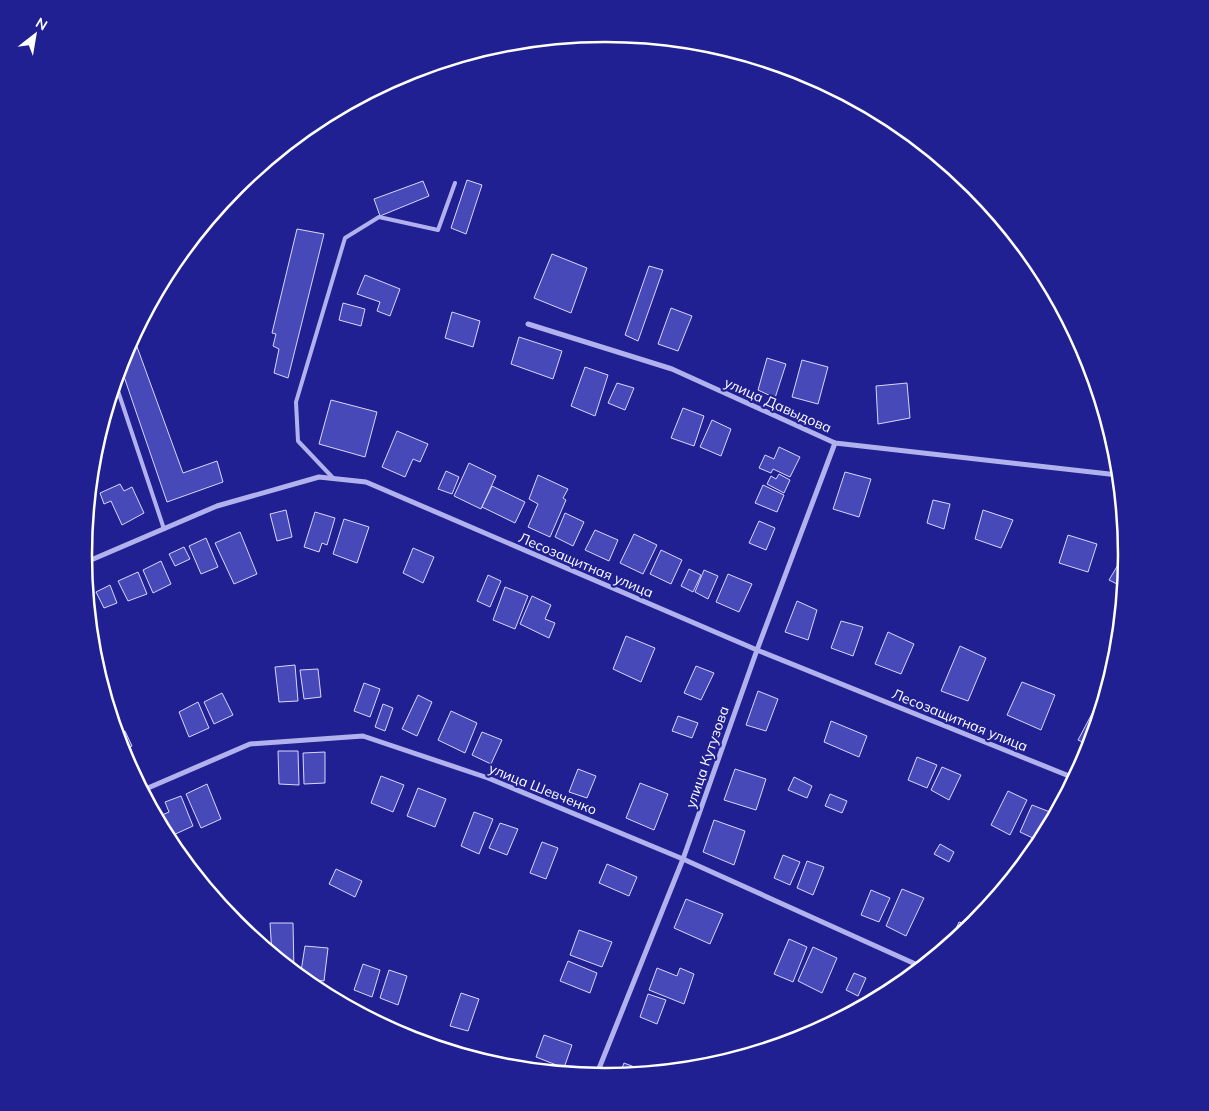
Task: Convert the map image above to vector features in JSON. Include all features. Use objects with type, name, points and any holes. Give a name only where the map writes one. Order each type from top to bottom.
[{"type":"street","name":"улица Давыдова","points":[[528,324],[672,369],[835,443],[1111,474]]},
{"type":"street","name":"улица Кутузова","points":[[599,1068],[683,859],[757,650],[835,443]]},
{"type":"street","name":"Лесозащитная улица","points":[[92,560],[218,506],[319,477],[366,482],[757,650],[1068,776]]},
{"type":"street","name":"улица Шевченко","points":[[148,789],[250,744],[363,736],[488,778],[683,859],[915,964]]},
{"type":"lane","points":[[334,479],[298,441],[296,402],[345,238],[379,218],[438,230],[455,183]]},
{"type":"lane","points":[[119,393],[164,529]]},
{"type":"building","points":[[467,180],[482,185],[466,234],[451,228]]},
{"type":"building","points":[[423,181],[429,196],[380,216],[374,199]]},
{"type":"building","points":[[297,229],[324,234],[288,378],[274,373],[279,349],[273,346],[276,334],[272,333]]},
{"type":"building","points":[[552,254],[587,268],[571,313],[534,298]]},
{"type":"building","points":[[649,266],[663,270],[638,341],[625,335]]},
{"type":"building","points":[[365,275],[400,289],[390,316],[377,311],[380,302],[357,294]]},
{"type":"building","points":[[343,303],[365,309],[361,326],[339,320]]},
{"type":"building","points":[[671,308],[692,316],[678,351],[658,344]]},
{"type":"building","points":[[452,312],[480,321],[473,347],[445,338]]},
{"type":"building","points":[[519,337],[562,351],[553,379],[511,364]]},
{"type":"building","points":[[137,346],[183,473],[217,461],[223,482],[167,502],[124,377]]},
{"type":"building","points":[[767,358],[786,364],[775,398],[758,390]]},
{"type":"building","points":[[802,360],[828,367],[818,404],[792,397]]},
{"type":"building","points":[[585,367],[608,375],[595,416],[571,406]]},
{"type":"building","points":[[617,383],[634,388],[625,410],[608,403]]},
{"type":"building","points":[[907,383],[910,418],[878,424],[876,386]]},
{"type":"building","points":[[331,400],[377,412],[365,457],[319,444]]},
{"type":"building","points":[[683,408],[704,416],[694,446],[671,438]]},
{"type":"building","points":[[712,420],[731,429],[721,456],[700,447]]},
{"type":"building","points":[[397,431],[428,444],[420,462],[413,459],[405,477],[382,467]]},
{"type":"building","points":[[779,447],[800,457],[790,477],[773,469],[771,473],[759,468],[765,455],[774,459]]},
{"type":"building","points":[[469,463],[496,476],[481,509],[454,496]]},
{"type":"building","points":[[446,471],[459,477],[452,494],[438,489]]},
{"type":"building","points":[[845,472],[871,479],[859,517],[833,509]]},
{"type":"building","points":[[779,474],[790,480],[784,493],[767,484],[771,476],[776,479]]},
{"type":"building","points":[[538,475],[568,489],[563,498],[566,500],[550,537],[528,527],[538,504],[529,499]]},
{"type":"building","points":[[120,484],[124,491],[132,487],[144,513],[122,525],[111,501],[104,504],[100,493]]},
{"type":"building","points":[[763,485],[784,495],[777,512],[755,503]]},
{"type":"building","points":[[492,486],[525,502],[515,523],[482,507]]},
{"type":"building","points":[[933,500],[950,504],[944,529],[927,523]]},
{"type":"building","points":[[286,510],[292,537],[277,541],[270,514]]},
{"type":"building","points":[[983,510],[1013,520],[1001,548],[975,539]]},
{"type":"building","points":[[315,512],[335,518],[327,545],[322,543],[319,552],[304,547]]},
{"type":"building","points":[[565,513],[584,522],[573,546],[555,537]]},
{"type":"building","points":[[344,519],[369,527],[357,563],[333,554]]},
{"type":"building","points":[[759,521],[775,528],[766,550],[749,543]]},
{"type":"building","points":[[595,530],[618,540],[609,561],[585,550]]},
{"type":"building","points":[[240,532],[257,574],[234,584],[215,543]]},
{"type":"building","points":[[634,534],[657,545],[643,574],[620,563]]},
{"type":"building","points":[[1068,535],[1097,544],[1088,572],[1059,563]]},
{"type":"building","points":[[206,538],[218,567],[201,574],[189,546]]},
{"type":"building","points":[[184,547],[190,559],[175,566],[169,554]]},
{"type":"building","points":[[413,548],[434,557],[423,583],[403,573]]},
{"type":"building","points":[[661,550],[682,560],[671,584],[650,574]]},
{"type":"building","points":[[161,561],[171,584],[153,593],[143,570]]},
{"type":"building","points":[[1117,566],[1116,584],[1109,580]]},
{"type":"building","points":[[689,569],[701,575],[693,592],[681,586]]},
{"type":"building","points":[[704,570],[718,576],[708,599],[695,592]]},
{"type":"building","points":[[138,572],[147,594],[128,601],[118,581]]},
{"type":"building","points":[[728,574],[752,584],[739,612],[716,602]]},
{"type":"building","points":[[488,575],[501,581],[490,607],[477,601]]},
{"type":"building","points":[[110,585],[117,603],[104,608],[96,592]]},
{"type":"building","points":[[505,587],[528,596],[515,629],[493,620]]},
{"type":"building","points":[[532,596],[551,605],[545,619],[555,623],[549,638],[520,624]]},
{"type":"building","points":[[797,601],[817,610],[808,640],[785,632]]},
{"type":"building","points":[[841,621],[863,627],[853,656],[831,648]]},
{"type":"building","points":[[888,632],[914,644],[901,674],[875,664]]},
{"type":"building","points":[[626,636],[655,648],[641,682],[613,669]]},
{"type":"building","points":[[960,646],[986,658],[968,701],[941,691]]},
{"type":"building","points":[[295,665],[298,701],[279,702],[275,667]]},
{"type":"building","points":[[696,666],[714,673],[701,700],[684,693]]},
{"type":"building","points":[[318,669],[321,697],[304,699],[300,670]]},
{"type":"building","points":[[1022,682],[1055,695],[1041,730],[1007,715]]},
{"type":"building","points":[[364,683],[380,689],[370,717],[354,711]]},
{"type":"building","points":[[758,691],[778,699],[766,731],[746,725]]},
{"type":"building","points":[[222,693],[233,715],[214,724],[204,702]]},
{"type":"building","points":[[418,695],[432,702],[417,736],[402,729]]},
{"type":"building","points":[[198,702],[209,728],[189,737],[179,712]]},
{"type":"building","points":[[383,704],[393,708],[385,731],[375,727]]},
{"type":"building","points":[[451,711],[477,723],[465,753],[438,740]]},
{"type":"building","points":[[1092,714],[1082,742],[1078,740]]},
{"type":"building","points":[[678,716],[698,723],[692,738],[672,731]]},
{"type":"building","points":[[831,721],[867,736],[859,757],[824,742]]},
{"type":"building","points":[[125,731],[132,746],[129,747],[123,732]]},
{"type":"building","points":[[482,732],[502,740],[491,764],[472,755]]},
{"type":"building","points":[[278,751],[298,751],[299,785],[279,784]]},
{"type":"building","points":[[325,752],[325,783],[304,784],[303,753]]},
{"type":"building","points":[[917,757],[937,765],[927,788],[908,780]]},
{"type":"building","points":[[942,767],[961,775],[949,800],[931,790]]},
{"type":"building","points":[[578,769],[596,776],[587,798],[569,792]]},
{"type":"building","points":[[735,769],[766,779],[756,810],[724,800]]},
{"type":"building","points":[[381,776],[404,785],[393,812],[371,803]]},
{"type":"building","points":[[794,777],[812,786],[807,798],[788,790]]},
{"type":"building","points":[[640,783],[668,794],[654,830],[626,818]]},
{"type":"building","points":[[207,784],[221,819],[201,828],[186,794]]},
{"type":"building","points":[[418,788],[446,799],[435,827],[407,816]]},
{"type":"building","points":[[1008,791],[1027,800],[1010,835],[991,825]]},
{"type":"building","points":[[830,794],[847,801],[842,813],[825,806]]},
{"type":"building","points":[[181,796],[193,826],[174,835],[162,815],[169,812],[165,802]]},
{"type":"building","points":[[1032,805],[1049,812],[1033,838],[1020,832]]},
{"type":"building","points":[[474,812],[493,819],[479,854],[461,846]]},
{"type":"building","points":[[714,820],[745,831],[734,865],[703,852]]},
{"type":"building","points":[[500,823],[518,829],[507,855],[489,848]]},
{"type":"building","points":[[542,842],[558,848],[546,879],[530,873]]},
{"type":"building","points":[[940,844],[954,852],[949,862],[934,854]]},
{"type":"building","points":[[783,855],[800,862],[790,885],[774,878]]},
{"type":"building","points":[[807,861],[824,867],[813,895],[797,888]]},
{"type":"building","points":[[607,864],[637,877],[629,896],[599,883]]},
{"type":"building","points":[[336,869],[362,881],[355,897],[329,884]]},
{"type":"building","points":[[902,889],[924,898],[906,936],[886,926]]},
{"type":"building","points":[[871,890],[890,898],[879,922],[861,915]]},
{"type":"building","points":[[686,899],[723,914],[710,944],[674,928]]},
{"type":"building","points":[[270,923],[293,923],[294,963],[271,945]]},
{"type":"building","points":[[579,930],[612,942],[602,967],[570,955]]},
{"type":"building","points":[[789,939],[807,947],[793,982],[774,974]]},
{"type":"building","points":[[305,946],[328,948],[324,981],[316,980],[301,969]]},
{"type":"building","points":[[813,947],[837,958],[822,993],[798,981]]},
{"type":"building","points":[[568,961],[597,973],[590,993],[560,981]]},
{"type":"building","points":[[363,964],[380,970],[372,997],[354,990]]},
{"type":"building","points":[[657,968],[677,976],[680,968],[694,974],[684,1004],[649,990]]},
{"type":"building","points":[[389,970],[407,976],[398,1005],[380,998]]},
{"type":"building","points":[[854,973],[866,978],[858,996],[846,990]]},
{"type":"building","points":[[461,993],[479,999],[468,1031],[450,1026]]},
{"type":"building","points":[[648,994],[666,1000],[657,1024],[640,1017]]},
{"type":"building","points":[[544,1035],[572,1045],[565,1066],[536,1057]]},
{"type":"building","points":[[624,1063],[635,1067],[622,1067]]}]
